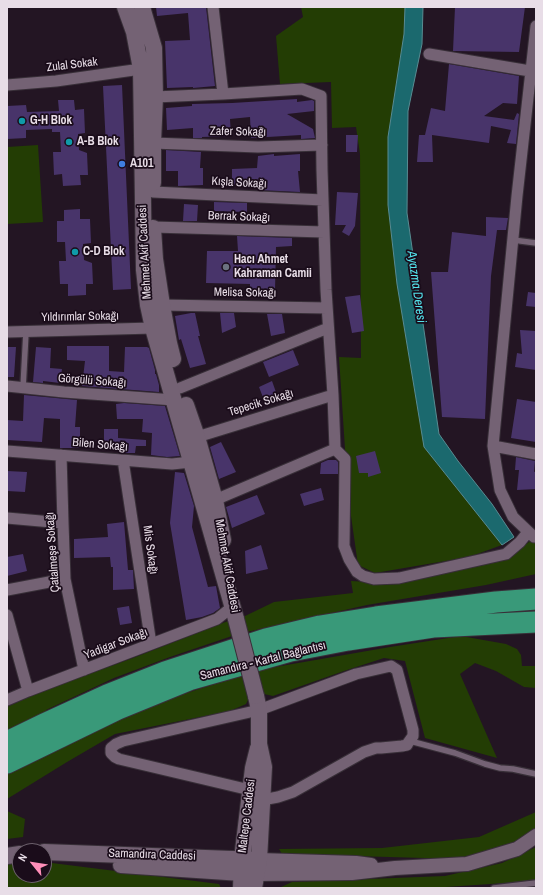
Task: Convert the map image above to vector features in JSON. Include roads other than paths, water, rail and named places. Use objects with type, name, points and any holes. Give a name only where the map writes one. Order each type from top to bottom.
[{"type":"highway","name":"Samandıra - Kartal Bağlantısı","points":[[7,742],[107,695],[164,672],[266,639],[320,626],[376,616],[496,602],[536,599]]},
{"type":"highway","name":"Samandıra - Kartal Bağlantısı","points":[[7,762],[118,709],[189,680],[291,651],[348,640],[433,627],[536,622]]},
{"type":"main road","name":"Mehmet Akif Caddesi","points":[[126,7],[134,32],[140,69],[141,114],[148,194],[162,305],[177,394],[192,462],[234,613]]},
{"type":"main road","name":"Mehmet Akif Caddesi","points":[[142,7],[154,48],[155,98],[153,143],[148,194],[144,270],[148,305],[153,328],[177,394],[197,437],[215,500],[230,574],[234,613]]},
{"type":"main road","points":[[141,114],[155,98]]},
{"type":"main road","name":"Maltepe Caddesi","points":[[234,613],[257,703],[259,744],[253,768],[256,795],[249,873]]},
{"type":"main road","name":"Samandıra Caddesi","points":[[52,853],[249,873]]},
{"type":"main road","name":"Samandıra Caddesi","points":[[52,861],[249,873]]},
{"type":"street","points":[[213,7],[223,94]]},
{"type":"street","points":[[155,98],[302,90],[321,96],[326,290],[335,449],[345,459],[344,546],[349,559],[357,572],[363,576],[374,579],[399,578],[506,554],[532,534],[513,517],[500,490],[493,446],[513,240],[534,71],[536,26]]},
{"type":"street","points":[[429,54],[534,71]]},
{"type":"street","name":"Zulal Sokak","points":[[7,85],[56,81],[140,69]]},
{"type":"street","name":"Zafer Sokağı","points":[[153,143],[258,147],[322,145]]},
{"type":"street","name":"Kışla Sokağı","points":[[148,194],[323,200]]},
{"type":"street","name":"Berrak Sokağı","points":[[153,227],[324,232]]},
{"type":"street","name":"Melisa Sokağı","points":[[162,305],[327,308]]},
{"type":"street","name":"Yıldırımlar Sokağı","points":[[7,332],[153,328]]},
{"type":"street","points":[[177,394],[328,328]]},
{"type":"street","name":"Görgülü Sokağı","points":[[7,386],[23,388],[177,394]]},
{"type":"street","name":"Tepecik Sokağı","points":[[197,437],[333,395]]},
{"type":"street","points":[[493,446],[536,454]]},
{"type":"street","points":[[215,500],[335,449]]},
{"type":"street","name":"Bilen Sokağı","points":[[7,450],[172,464],[192,462]]},
{"type":"street","name":"Çatalmeşe Sokağı","points":[[61,455],[66,579],[84,670]]},
{"type":"street","name":"Mis Sokağı","points":[[123,460],[151,644]]},
{"type":"street","points":[[7,518],[63,522]]},
{"type":"street","points":[[7,590],[66,579]]},
{"type":"street","name":"Yadigar Sokağı","points":[[7,700],[234,613]]},
{"type":"street","points":[[7,615],[28,691]]},
{"type":"street","points":[[391,666],[397,670],[413,730],[413,736],[407,745],[376,748],[364,752],[294,792],[278,797],[256,795],[119,759],[111,753],[111,748],[123,741],[257,703],[356,674],[391,666]]},
{"type":"street","points":[[249,873],[352,873],[395,868],[467,864],[517,849],[536,836]]},
{"type":"lane","points":[[513,240],[536,243]]},
{"type":"lane","points":[[23,388],[26,332]]},
{"type":"lane","points":[[410,741],[455,753],[500,768],[536,774]]},
{"type":"lane","points":[[494,888],[536,883]]},
{"type":"water","name":"Ayazma Deresi","points":[[405,7],[423,7],[422,44],[408,111],[407,213],[439,434],[492,504],[514,537],[502,545],[424,447],[397,284],[388,205],[388,137],[404,34]]},
{"type":"place","name":"G-H Blok","points":[[22,121]]},
{"type":"place","name":"A-B Blok","points":[[69,142]]},
{"type":"place","name":"A101","points":[[122,164]]},
{"type":"place","name":"C-D Blok","points":[[75,252]]},
{"type":"place","name":"Hacı Ahmet Kahraman Camii","points":[[226,267]]}]
